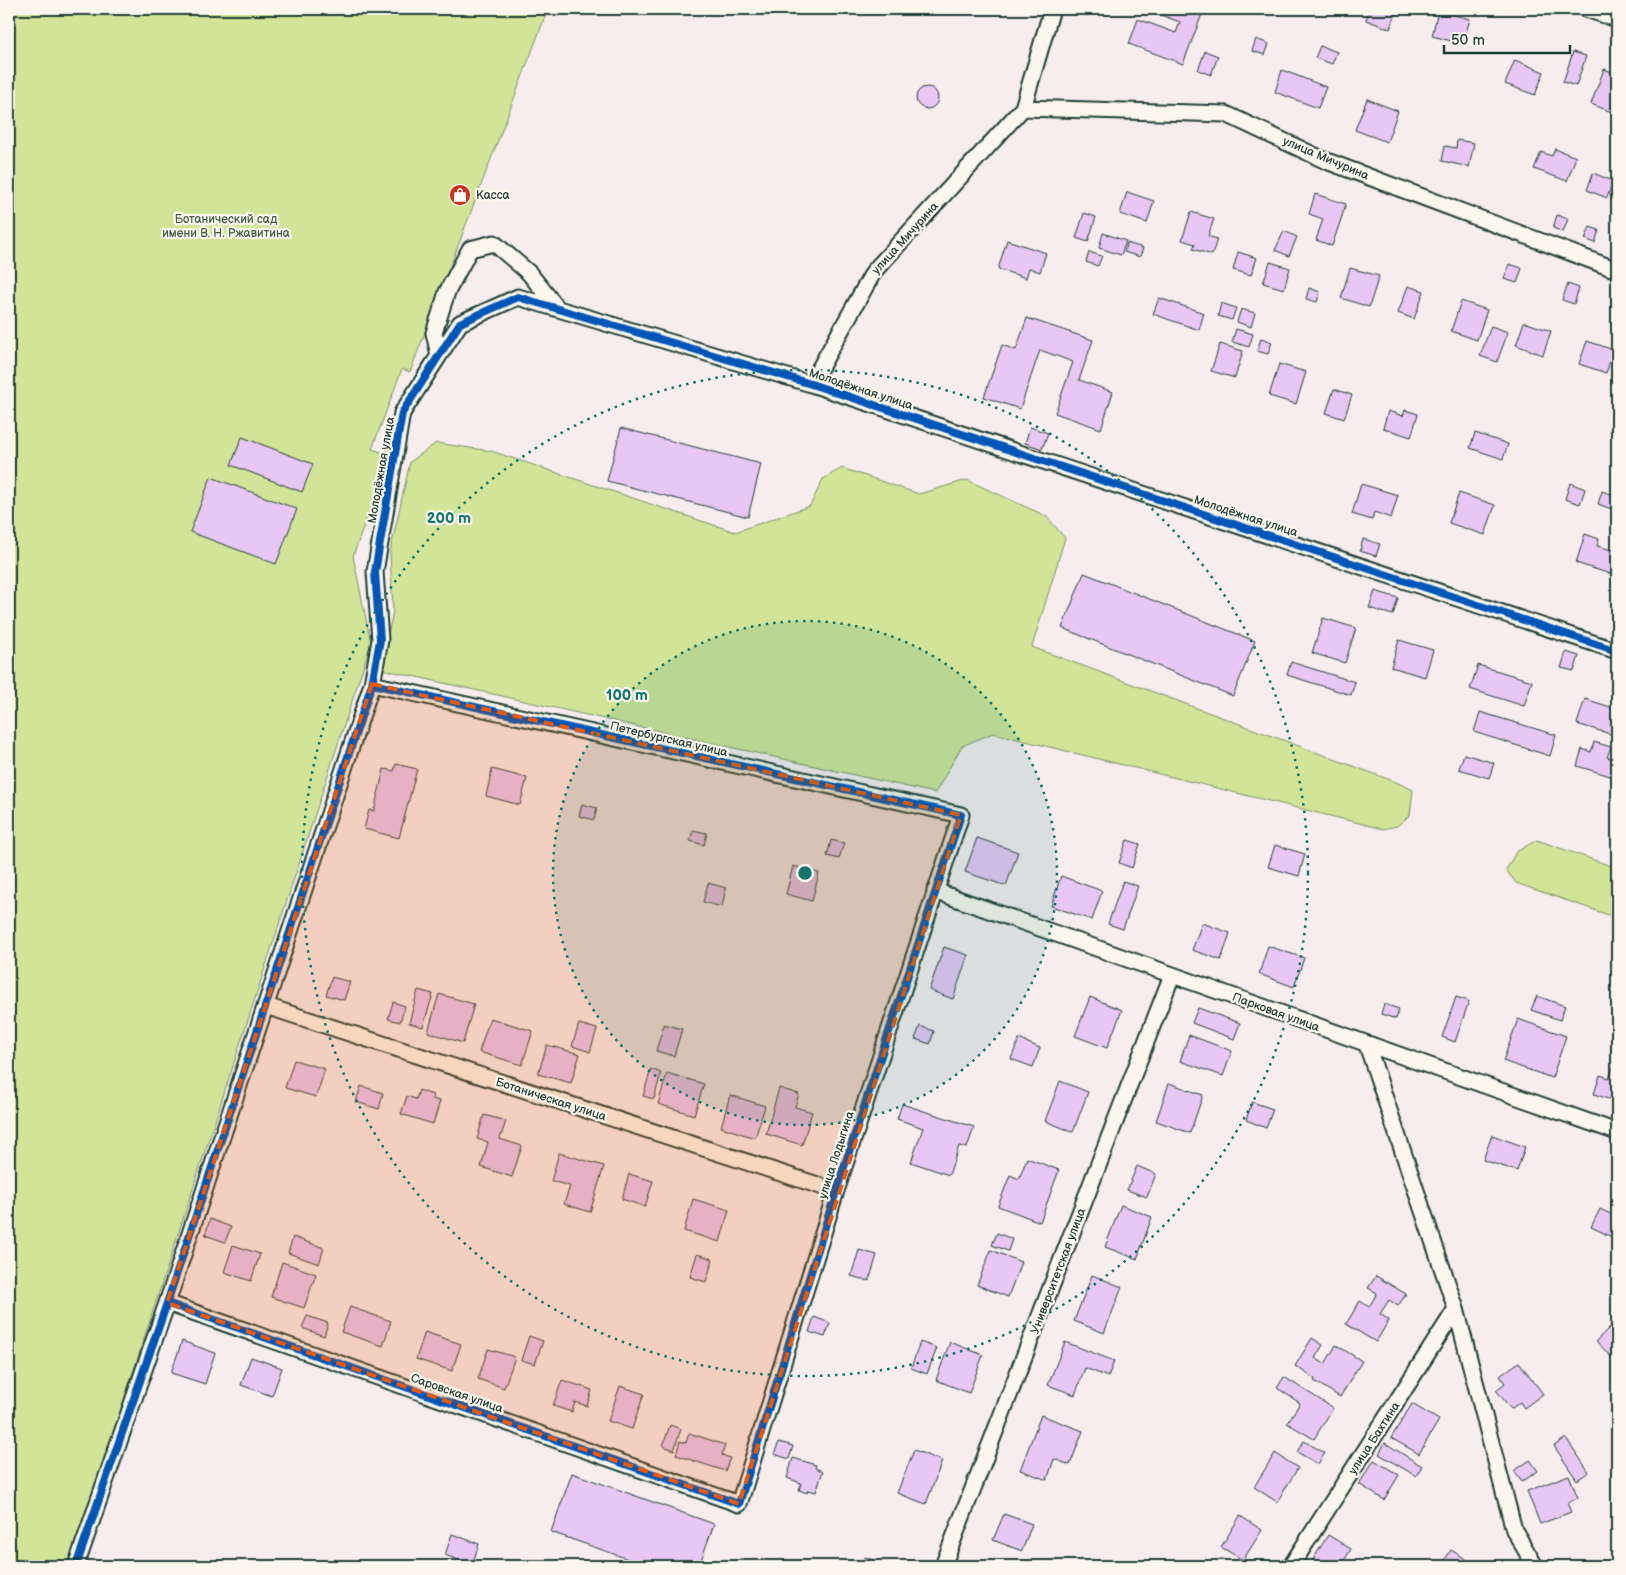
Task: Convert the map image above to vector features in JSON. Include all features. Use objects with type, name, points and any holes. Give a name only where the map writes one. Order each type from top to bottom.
[{"type":"street","name":"улица Мичурина","points":[[811,384],[874,271],[1023,108],[1052,9]]},
{"type":"street","points":[[1586,9],[1617,19]]},
{"type":"street","name":"улица Мичурина","points":[[1023,108],[1226,114],[1324,160],[1617,270]]},
{"type":"street","points":[[440,355],[434,333],[447,292],[470,249],[494,243],[529,273],[558,309]]},
{"type":"street","name":"Молодёжная улица","points":[[76,1566],[167,1303],[372,684],[380,640],[374,572],[402,413],[460,323],[518,297],[811,384],[1617,651]]},
{"type":"street","name":"Петербургская улица","points":[[372,684],[961,815]]},
{"type":"street","name":"улица Лодыгина","points":[[739,1504],[836,1191],[961,815]]},
{"type":"street","name":"Парковая улица","points":[[935,891],[1617,1132]]},
{"type":"street","name":"Университетская улица","points":[[944,1566],[1172,975]]},
{"type":"street","name":"Ботаническая улица","points":[[266,1006],[836,1191]]},
{"type":"street","points":[[1367,1045],[1456,1309],[1514,1530],[1535,1566]]},
{"type":"street","name":"Саровская улица","points":[[167,1303],[739,1504]]},
{"type":"street","name":"улица Бахтина","points":[[1291,1566],[1456,1309]]},
{"type":"highlighted area","points":[[372,684],[961,815],[739,1504],[167,1303]]},
{"type":"green space","name":"Ботанический сад имени В. Н. Ржавитина","points":[[9,9],[548,9],[410,372],[402,369],[372,449],[390,455],[353,556],[371,643],[72,1559],[67,1566],[9,1566]]},
{"type":"green space","points":[[436,443],[491,451],[735,532],[810,506],[823,479],[842,468],[919,494],[967,480],[1046,516],[1065,538],[1032,647],[1396,782],[1413,790],[1410,815],[1397,826],[1383,829],[993,733],[962,746],[935,793],[381,669],[393,611],[390,552],[410,462]]},
{"type":"green space","points":[[1537,840],[1617,868],[1617,918],[1516,883],[1506,870],[1516,852]]},
{"type":"building","points":[[387,9],[424,9],[388,13]]},
{"type":"building","points":[[1144,9],[1187,9],[1202,14],[1183,64],[1129,44],[1138,19],[1176,33],[1180,22]]},
{"type":"building","points":[[1370,9],[1398,9],[1390,29],[1366,20]]},
{"type":"building","points":[[1438,11],[1470,19],[1463,44],[1432,36]]},
{"type":"building","points":[[1256,39],[1269,44],[1265,55],[1252,51]]},
{"type":"building","points":[[1320,46],[1337,52],[1332,64],[1315,58]]},
{"type":"building","points":[[1205,51],[1218,56],[1211,75],[1198,70]]},
{"type":"building","points":[[1573,52],[1586,56],[1576,86],[1563,82]]},
{"type":"building","points":[[1515,60],[1544,72],[1535,95],[1505,84]]},
{"type":"building","points":[[1604,69],[1617,74],[1615,89],[1617,90],[1617,114],[1591,104]]},
{"type":"building","points":[[1282,70],[1326,87],[1318,108],[1275,92]]},
{"type":"building","points":[[927,87],[937,94],[938,98],[931,108],[927,109],[917,102],[916,98],[923,88]]},
{"type":"building","points":[[1367,99],[1398,111],[1387,142],[1355,130]]},
{"type":"building","points":[[1457,140],[1474,143],[1469,167],[1442,161],[1445,146],[1456,148]]},
{"type":"building","points":[[1555,149],[1576,157],[1567,181],[1534,169],[1541,152],[1552,156]]},
{"type":"building","points":[[1593,173],[1613,181],[1607,198],[1587,190]]},
{"type":"building","points":[[1127,192],[1154,201],[1147,223],[1120,214]]},
{"type":"building","points":[[1315,194],[1346,204],[1332,246],[1316,240],[1323,219],[1309,214]]},
{"type":"building","points":[[1191,212],[1214,219],[1208,236],[1217,239],[1212,255],[1193,249],[1195,244],[1182,240]]},
{"type":"building","points":[[1084,213],[1096,217],[1088,242],[1076,238]]},
{"type":"building","points":[[1557,215],[1568,219],[1563,232],[1553,228]]},
{"type":"building","points":[[1590,227],[1599,230],[1595,243],[1585,239]]},
{"type":"building","points":[[1284,231],[1297,237],[1289,256],[1275,250]]},
{"type":"building","points":[[1103,233],[1126,241],[1121,255],[1099,248]]},
{"type":"building","points":[[1007,240],[1046,253],[1040,272],[1029,268],[1026,278],[998,269]]},
{"type":"building","points":[[1127,243],[1143,248],[1140,257],[1124,252]]},
{"type":"building","points":[[1089,252],[1102,256],[1098,266],[1086,262]]},
{"type":"building","points":[[1238,252],[1257,258],[1251,275],[1233,270]]},
{"type":"building","points":[[1270,262],[1290,268],[1284,289],[1263,283]]},
{"type":"building","points":[[1509,264],[1522,268],[1517,283],[1504,279]]},
{"type":"building","points":[[1350,268],[1379,276],[1369,307],[1341,298]]},
{"type":"building","points":[[1568,284],[1579,288],[1574,304],[1562,300]]},
{"type":"building","points":[[1408,286],[1424,291],[1414,319],[1398,313]]},
{"type":"building","points":[[1309,288],[1320,292],[1317,302],[1306,299]]},
{"type":"building","points":[[1159,298],[1204,313],[1199,330],[1153,314]]},
{"type":"building","points":[[1461,301],[1487,310],[1477,340],[1451,331]]},
{"type":"building","points":[[1221,303],[1236,308],[1232,320],[1218,316]]},
{"type":"building","points":[[1241,309],[1255,313],[1251,327],[1237,322]]},
{"type":"building","points":[[1027,318],[1093,340],[1079,380],[1113,392],[1101,429],[1055,413],[1073,362],[1040,350],[1020,409],[984,397],[1002,345],[1016,350]]},
{"type":"building","points":[[1524,322],[1551,331],[1543,355],[1516,345]]},
{"type":"building","points":[[1491,326],[1508,332],[1497,362],[1480,356]]},
{"type":"building","points":[[1236,329],[1253,334],[1249,347],[1232,342]]},
{"type":"building","points":[[1261,338],[1272,342],[1268,354],[1257,351]]},
{"type":"building","points":[[1587,341],[1614,350],[1606,373],[1579,364]]},
{"type":"building","points":[[1220,344],[1243,351],[1235,378],[1211,371]]},
{"type":"building","points":[[1279,364],[1306,372],[1296,404],[1269,396]]},
{"type":"building","points":[[1334,389],[1352,395],[1344,419],[1326,413]]},
{"type":"building","points":[[1405,410],[1418,414],[1411,437],[1383,428],[1388,411],[1403,416]]},
{"type":"building","points":[[1030,427],[1048,433],[1042,449],[1025,443]]},
{"type":"building","points":[[621,428],[761,464],[748,517],[607,481]]},
{"type":"building","points":[[1475,433],[1508,444],[1503,459],[1470,448]]},
{"type":"building","points":[[242,437],[313,464],[302,492],[231,465]]},
{"type":"building","points":[[211,477],[297,509],[276,564],[190,532]]},
{"type":"building","points":[[1570,483],[1585,489],[1580,504],[1565,499]]},
{"type":"building","points":[[1361,484],[1398,495],[1391,518],[1374,512],[1372,520],[1352,514]]},
{"type":"building","points":[[1602,491],[1617,496],[1617,511],[1598,504]]},
{"type":"building","points":[[1459,493],[1495,505],[1485,535],[1449,523]]},
{"type":"building","points":[[1585,534],[1599,539],[1597,546],[1616,551],[1617,546],[1617,576],[1576,563]]},
{"type":"building","points":[[1363,539],[1380,544],[1376,556],[1360,551]]},
{"type":"building","points":[[1084,573],[1255,641],[1233,696],[1062,628]]},
{"type":"building","points":[[1375,591],[1398,598],[1393,615],[1369,608]]},
{"type":"building","points":[[1323,618],[1356,628],[1345,663],[1312,653]]},
{"type":"building","points":[[1399,640],[1433,650],[1425,677],[1391,667]]},
{"type":"building","points":[[1566,652],[1579,656],[1574,671],[1561,668]]},
{"type":"building","points":[[1291,662],[1355,682],[1351,695],[1287,675]]},
{"type":"building","points":[[1478,665],[1532,681],[1524,706],[1470,689]]},
{"type":"building","points":[[1585,699],[1617,709],[1617,736],[1577,724]]},
{"type":"building","points":[[1480,712],[1556,735],[1550,756],[1474,732]]},
{"type":"building","points":[[1594,742],[1611,747],[1607,757],[1617,760],[1617,778],[1577,766],[1582,749],[1591,752]]},
{"type":"building","points":[[1464,754],[1494,763],[1489,778],[1459,769]]},
{"type":"building","points":[[396,764],[417,769],[399,838],[364,829],[369,810],[374,811],[384,769],[394,771]]},
{"type":"building","points":[[492,769],[527,778],[520,805],[486,796]]},
{"type":"building","points":[[582,804],[597,808],[594,820],[579,816]]},
{"type":"building","points":[[693,830],[707,833],[704,845],[690,841]]},
{"type":"building","points":[[977,838],[1018,852],[1006,886],[965,872]]},
{"type":"building","points":[[831,840],[844,843],[839,859],[827,856]]},
{"type":"building","points":[[1127,840],[1140,844],[1132,868],[1119,863]]},
{"type":"building","points":[[1275,845],[1305,854],[1299,876],[1268,867]]},
{"type":"building","points":[[793,866],[819,873],[812,901],[786,894]]},
{"type":"building","points":[[1061,876],[1102,891],[1092,920],[1051,906]]},
{"type":"building","points":[[1123,881],[1138,886],[1123,929],[1108,924]]},
{"type":"building","points":[[708,883],[726,888],[722,907],[703,902]]},
{"type":"building","points":[[1202,923],[1230,933],[1221,960],[1192,950]]},
{"type":"building","points":[[1268,946],[1304,958],[1294,987],[1259,974]]},
{"type":"building","points":[[944,947],[968,955],[953,999],[929,990]]},
{"type":"building","points":[[332,977],[350,982],[344,1000],[326,995]]},
{"type":"building","points":[[418,990],[433,994],[423,1027],[409,1023]]},
{"type":"building","points":[[439,994],[474,1004],[463,1043],[428,1032]]},
{"type":"building","points":[[1537,996],[1565,1006],[1560,1020],[1531,1010]]},
{"type":"building","points":[[1090,997],[1122,1010],[1107,1048],[1075,1036]]},
{"type":"building","points":[[1456,997],[1469,1001],[1455,1042],[1442,1037]]},
{"type":"building","points":[[393,1002],[405,1006],[400,1022],[388,1019]]},
{"type":"building","points":[[1384,1004],[1399,1009],[1396,1019],[1381,1014]]},
{"type":"building","points":[[1198,1008],[1240,1023],[1234,1039],[1192,1023]]},
{"type":"building","points":[[490,1018],[533,1031],[522,1065],[479,1052]]},
{"type":"building","points":[[1518,1019],[1566,1036],[1552,1078],[1503,1061]]},
{"type":"building","points":[[579,1024],[597,1029],[590,1052],[572,1046]]},
{"type":"building","points":[[664,1024],[682,1029],[674,1056],[656,1051]]},
{"type":"building","points":[[920,1026],[934,1031],[930,1044],[915,1039]]},
{"type":"building","points":[[1189,1035],[1232,1051],[1223,1076],[1180,1061]]},
{"type":"building","points":[[1019,1039],[1040,1048],[1033,1067],[1011,1059]]},
{"type":"building","points":[[547,1045],[580,1054],[571,1083],[538,1074]]},
{"type":"building","points":[[294,1060],[325,1069],[316,1097],[285,1088]]},
{"type":"building","points":[[1615,1062],[1617,1062],[1617,1102],[1594,1094],[1600,1075],[1609,1078]]},
{"type":"building","points":[[651,1069],[661,1073],[654,1099],[643,1096]]},
{"type":"building","points":[[667,1073],[704,1084],[694,1115],[658,1104]]},
{"type":"building","points":[[1060,1081],[1088,1092],[1073,1132],[1045,1121]]},
{"type":"building","points":[[1169,1083],[1203,1095],[1190,1133],[1156,1121]]},
{"type":"building","points":[[361,1086],[383,1093],[379,1109],[356,1102]]},
{"type":"building","points":[[779,1088],[799,1094],[795,1107],[812,1112],[802,1145],[766,1134]]},
{"type":"building","points":[[419,1090],[433,1095],[432,1099],[440,1101],[433,1124],[401,1114],[407,1096],[416,1099]]},
{"type":"building","points":[[730,1095],[765,1106],[755,1138],[721,1127]]},
{"type":"building","points":[[1252,1102],[1273,1109],[1266,1128],[1246,1120]]},
{"type":"building","points":[[902,1104],[974,1127],[967,1148],[959,1146],[949,1175],[911,1162],[923,1128],[897,1119]]},
{"type":"building","points":[[484,1115],[506,1121],[500,1139],[522,1146],[512,1177],[481,1167],[488,1142],[477,1139]]},
{"type":"building","points":[[1492,1135],[1525,1147],[1517,1171],[1483,1160]]},
{"type":"building","points":[[559,1153],[604,1166],[590,1212],[564,1204],[570,1186],[551,1181]]},
{"type":"building","points":[[1027,1158],[1059,1170],[1040,1222],[998,1206],[1010,1175],[1019,1179]]},
{"type":"building","points":[[1137,1166],[1156,1174],[1147,1197],[1127,1190]]},
{"type":"building","points":[[629,1174],[653,1181],[645,1207],[622,1199]]},
{"type":"building","points":[[693,1199],[729,1210],[720,1242],[684,1231]]},
{"type":"building","points":[[1121,1205],[1152,1217],[1137,1259],[1105,1247]]},
{"type":"building","points":[[1600,1209],[1617,1217],[1617,1226],[1612,1237],[1591,1227]]},
{"type":"building","points":[[210,1219],[231,1227],[225,1242],[205,1235]]},
{"type":"building","points":[[997,1233],[1012,1239],[1008,1251],[992,1245]]},
{"type":"building","points":[[293,1237],[324,1248],[319,1264],[288,1253]]},
{"type":"building","points":[[233,1245],[260,1254],[251,1281],[224,1272]]},
{"type":"building","points":[[859,1250],[877,1255],[869,1281],[851,1276]]},
{"type":"building","points":[[991,1250],[1021,1262],[1008,1297],[977,1285]]},
{"type":"building","points":[[697,1254],[713,1259],[706,1282],[690,1277]]},
{"type":"building","points":[[282,1262],[316,1274],[304,1308],[271,1297]]},
{"type":"building","points":[[1092,1275],[1122,1287],[1104,1333],[1074,1321]]},
{"type":"building","points":[[1376,1276],[1406,1294],[1398,1306],[1389,1300],[1380,1314],[1389,1320],[1376,1342],[1346,1324],[1360,1301],[1369,1307],[1377,1293],[1368,1288]]},
{"type":"building","points":[[350,1307],[391,1321],[383,1346],[341,1332]]},
{"type":"building","points":[[307,1316],[328,1323],[324,1336],[302,1328]]},
{"type":"building","points":[[814,1317],[830,1323],[825,1337],[809,1332]]},
{"type":"building","points":[[1614,1323],[1617,1327],[1617,1363],[1596,1341]]},
{"type":"building","points":[[425,1332],[461,1344],[452,1371],[416,1359]]},
{"type":"building","points":[[529,1336],[543,1341],[535,1364],[521,1360]]},
{"type":"building","points":[[1312,1338],[1323,1345],[1315,1358],[1325,1364],[1336,1345],[1362,1361],[1340,1397],[1314,1381],[1315,1379],[1295,1366]]},
{"type":"building","points":[[182,1341],[215,1353],[205,1384],[171,1373]]},
{"type":"building","points":[[920,1342],[937,1348],[927,1374],[911,1368]]},
{"type":"building","points":[[950,1342],[983,1355],[969,1393],[936,1380]]},
{"type":"building","points":[[1065,1342],[1114,1361],[1108,1377],[1085,1368],[1075,1395],[1048,1385]]},
{"type":"building","points":[[488,1349],[515,1357],[504,1388],[478,1379]]},
{"type":"building","points":[[251,1357],[282,1368],[272,1396],[241,1385]]},
{"type":"building","points":[[1519,1362],[1543,1394],[1524,1408],[1520,1402],[1511,1409],[1496,1390],[1505,1383],[1500,1376]]},
{"type":"building","points":[[1284,1377],[1333,1408],[1314,1439],[1287,1423],[1300,1403],[1277,1388]]},
{"type":"building","points":[[562,1380],[592,1390],[587,1406],[575,1402],[572,1412],[553,1406]]},
{"type":"building","points":[[620,1386],[644,1394],[632,1429],[608,1421]]},
{"type":"building","points":[[1412,1404],[1439,1420],[1419,1454],[1391,1438]]},
{"type":"building","points":[[1041,1415],[1083,1431],[1070,1465],[1054,1459],[1047,1480],[1020,1470]]},
{"type":"building","points":[[670,1425],[681,1429],[674,1450],[663,1446]]},
{"type":"building","points":[[689,1433],[725,1445],[722,1455],[730,1458],[725,1471],[676,1455],[680,1441],[686,1443]]},
{"type":"building","points":[[1566,1438],[1589,1472],[1577,1480],[1554,1446]]},
{"type":"building","points":[[1304,1441],[1325,1453],[1318,1464],[1297,1452]]},
{"type":"building","points":[[779,1442],[793,1446],[789,1459],[774,1454]]},
{"type":"building","points":[[1385,1443],[1422,1466],[1416,1476],[1379,1454]]},
{"type":"building","points":[[914,1450],[942,1461],[926,1504],[897,1493]]},
{"type":"building","points":[[1275,1453],[1298,1468],[1277,1502],[1254,1487]]},
{"type":"building","points":[[793,1458],[816,1465],[815,1468],[823,1471],[816,1492],[808,1490],[807,1493],[799,1490],[801,1483],[787,1478]]},
{"type":"building","points":[[1374,1460],[1399,1475],[1384,1500],[1359,1484]]},
{"type":"building","points":[[1530,1460],[1538,1471],[1522,1482],[1514,1471]]},
{"type":"building","points":[[572,1473],[714,1524],[699,1566],[648,1566],[551,1532]]},
{"type":"building","points":[[1569,1475],[1578,1498],[1567,1503],[1571,1512],[1540,1524],[1527,1491]]},
{"type":"building","points":[[1004,1514],[1032,1524],[1022,1551],[993,1540]]},
{"type":"building","points":[[1240,1516],[1262,1530],[1243,1560],[1221,1547]]},
{"type":"building","points":[[452,1534],[479,1544],[472,1565],[445,1555]]},
{"type":"building","points":[[1328,1535],[1351,1549],[1341,1566],[1309,1566]]},
{"type":"building","points":[[1451,1550],[1477,1566],[1441,1566]]},
{"type":"building","points":[[865,1557],[889,1566],[862,1566]]},
{"type":"cycle path","points":[[76,1566],[167,1303],[372,684],[380,640],[375,572],[402,413],[460,323],[518,297],[811,384],[1617,651]]},
{"type":"cycle path","points":[[167,1303],[739,1504],[836,1191],[961,815],[372,684]]},
{"type":"place","name":"Касса","points":[[460,195]]}]
